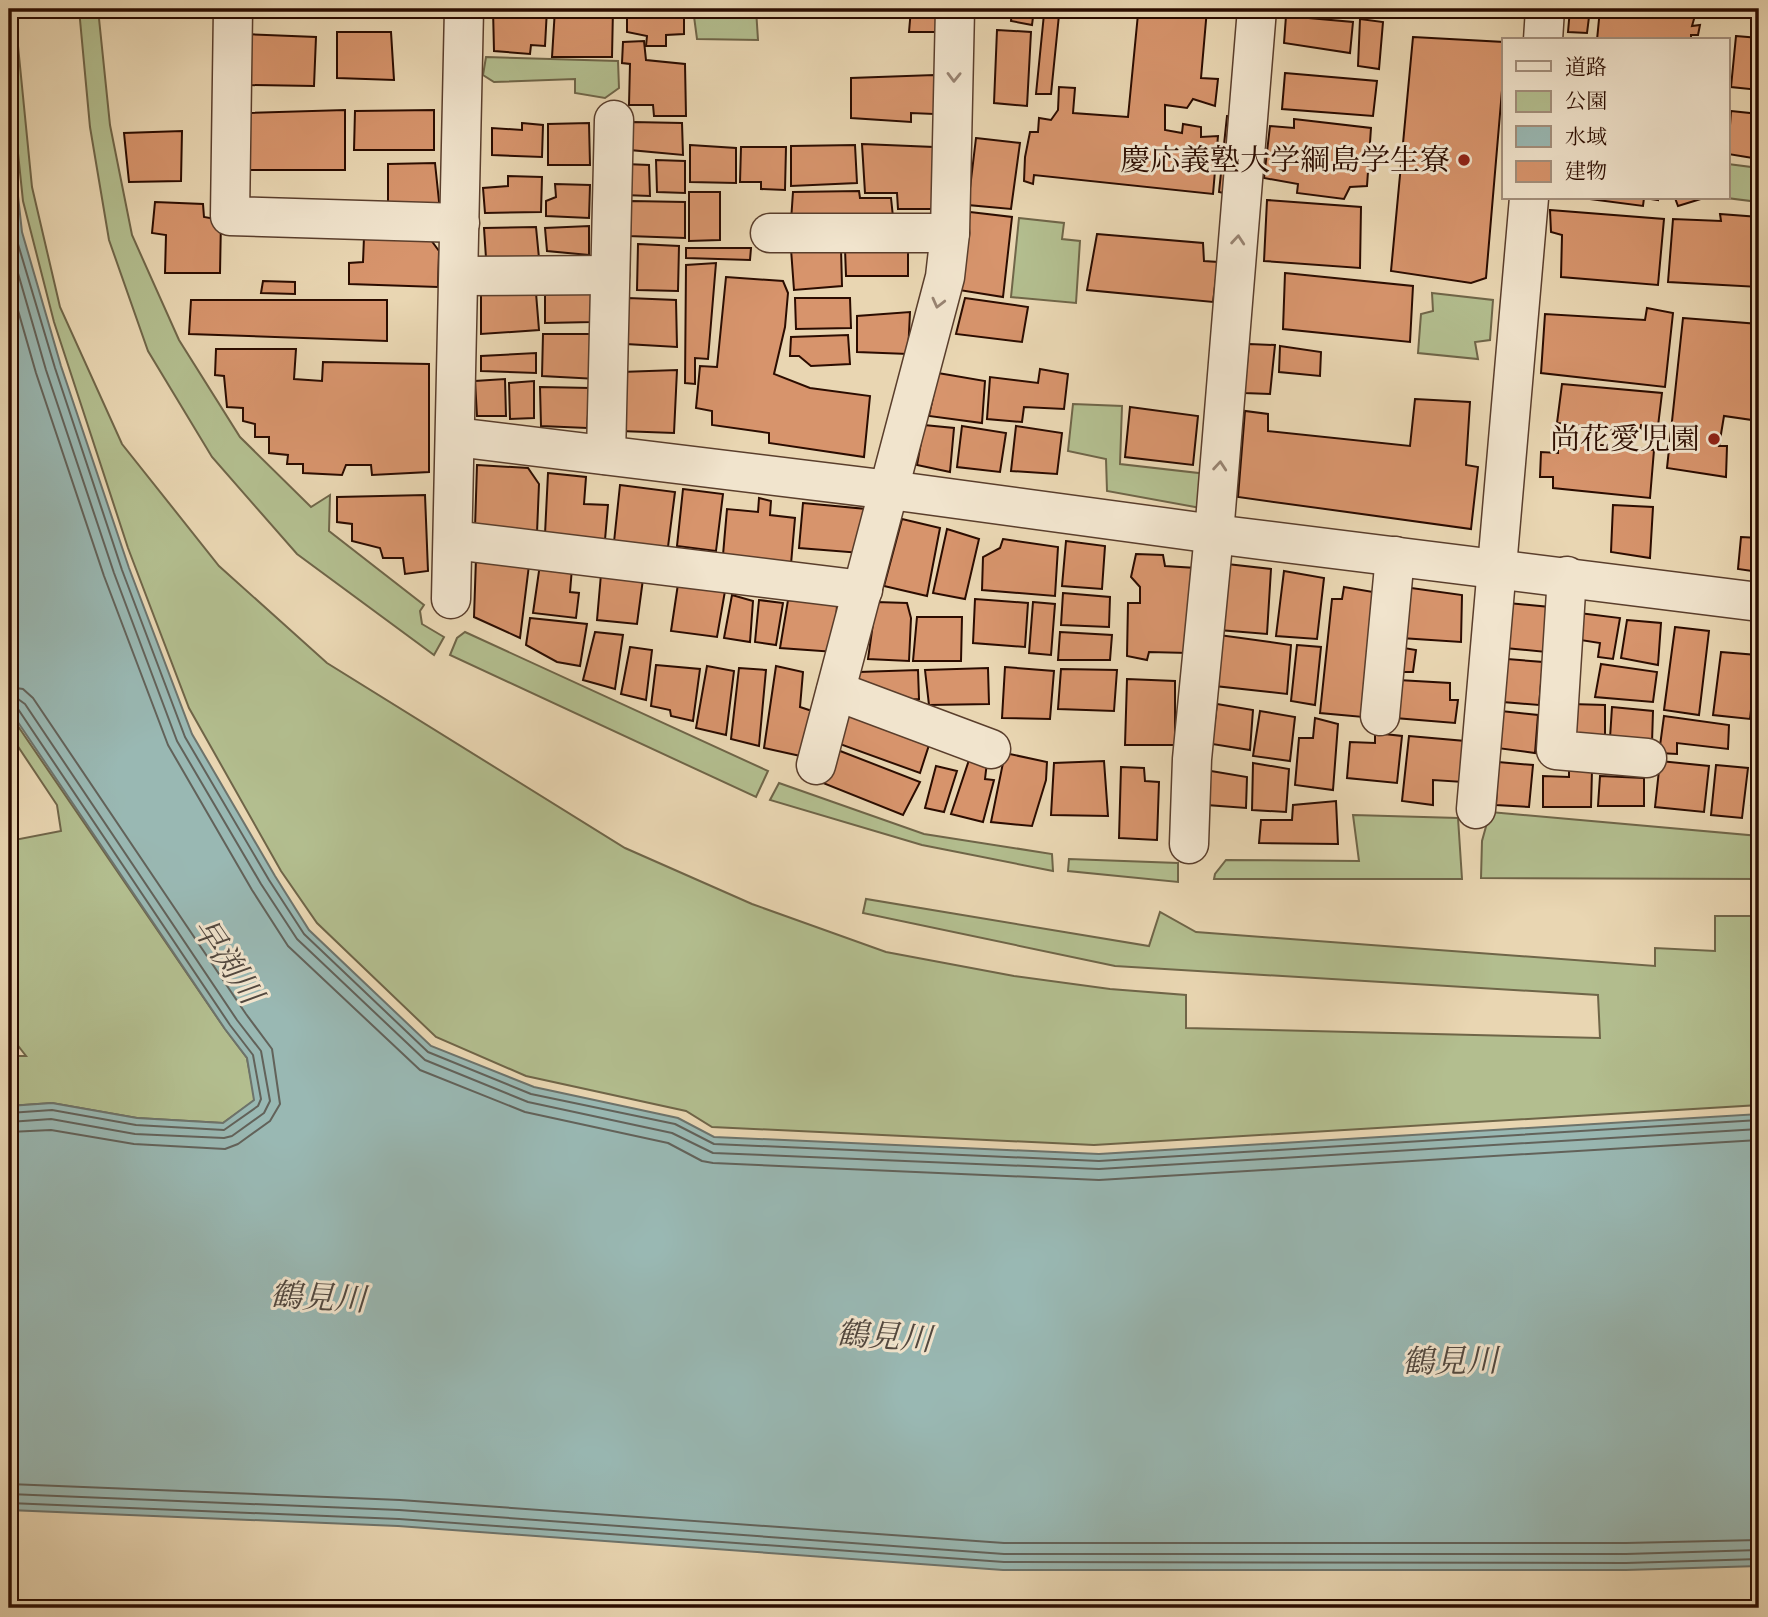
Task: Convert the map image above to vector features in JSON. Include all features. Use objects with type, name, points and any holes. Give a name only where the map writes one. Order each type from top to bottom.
[{"type":"street","points":[[233,9],[230,216],[460,223]]},
{"type":"street","points":[[451,599],[464,9]]},
{"type":"street","points":[[816,765],[945,277],[950,233],[955,9]]},
{"type":"street","points":[[1189,844],[1192,759],[1214,534],[1257,9]]},
{"type":"street","points":[[1543,38],[1545,9]]},
{"type":"street","points":[[606,455],[614,120]]},
{"type":"street","points":[[1476,809],[1529,200]]},
{"type":"street","points":[[770,233],[950,233]]},
{"type":"street","points":[[459,276],[610,275]]},
{"type":"street","points":[[456,437],[1759,602]]},
{"type":"street","points":[[453,540],[863,590]]},
{"type":"street","points":[[1380,716],[1395,556]]},
{"type":"street","points":[[1567,576],[1556,750],[1647,758]]},
{"type":"street","points":[[836,691],[991,749]]},
{"type":"green space","points":[[9,9],[17,36],[32,187],[60,307],[122,444],[219,566],[327,663],[625,848],[752,904],[886,952],[1014,976],[1110,989],[1186,995],[1186,1028],[1600,1038],[1598,995],[1115,966],[863,913],[866,899],[1149,946],[1160,912],[1196,932],[1655,966],[1655,948],[1715,951],[1715,916],[1759,916],[1759,1105],[1094,1145],[712,1127],[686,1111],[526,1076],[436,1037],[317,923],[281,871],[189,708],[128,548],[54,322],[23,201],[9,67]]},
{"type":"green space","points":[[79,9],[98,9],[110,125],[132,235],[179,340],[240,437],[311,507],[330,495],[329,531],[424,605],[420,611],[422,624],[444,637],[434,655],[297,554],[212,457],[148,351],[109,240],[90,127]]},
{"type":"green space","points":[[693,9],[756,9],[758,40],[697,39]]},
{"type":"green space","points":[[486,57],[618,61],[619,88],[605,98],[575,93],[575,79],[494,82],[483,75]]},
{"type":"green space","points":[[1730,164],[1751,167],[1759,192],[1759,202],[1730,198]]},
{"type":"green space","points":[[1019,218],[1064,223],[1062,239],[1080,241],[1076,303],[1011,297]]},
{"type":"green space","points":[[1432,293],[1493,300],[1490,340],[1475,342],[1478,359],[1418,353],[1421,314],[1433,311]]},
{"type":"green space","points":[[1073,404],[1122,406],[1120,464],[1207,474],[1206,509],[1107,491],[1106,459],[1068,451]]},
{"type":"green space","points":[[465,632],[768,771],[756,797],[450,655],[457,638]]},
{"type":"green space","points":[[9,713],[247,1058],[255,1100],[223,1123],[137,1118],[52,1103],[9,1106],[9,1056],[26,1056],[9,1034],[9,841],[61,831],[57,805],[9,733]]},
{"type":"green space","points":[[779,783],[924,834],[1052,854],[1053,871],[922,845],[770,800]]},
{"type":"green space","points":[[1490,812],[1759,836],[1759,879],[1481,878],[1482,841]]},
{"type":"green space","points":[[1353,815],[1458,818],[1462,879],[1214,879],[1226,860],[1359,861]]},
{"type":"green space","points":[[1069,859],[1178,863],[1178,882],[1068,871]]},
{"type":"water","points":[[9,115],[22,232],[61,366],[129,568],[192,734],[309,930],[431,1046],[534,1087],[678,1118],[714,1137],[1099,1154],[1759,1114],[1759,1566],[1626,1570],[1003,1570],[398,1526],[9,1510],[9,1106],[52,1103],[137,1118],[223,1123],[254,1100],[247,1058],[9,709]]},
{"type":"building","points":[[493,9],[547,9],[545,46],[531,45],[530,54],[494,51]]},
{"type":"building","points":[[555,9],[613,9],[612,57],[552,57]]},
{"type":"building","points":[[627,9],[684,9],[684,34],[666,35],[666,46],[646,46],[647,36],[627,32]]},
{"type":"building","points":[[911,9],[937,9],[939,32],[909,32]]},
{"type":"building","points":[[1012,9],[1034,9],[1032,25],[1011,21]]},
{"type":"building","points":[[1149,9],[1207,9],[1201,78],[1218,79],[1215,106],[1193,99],[1187,108],[1165,105],[1165,130],[1182,133],[1183,124],[1201,127],[1201,137],[1218,136],[1213,194],[1034,175],[1033,184],[1024,181],[1030,132],[1038,132],[1039,118],[1051,120],[1058,110],[1059,87],[1075,88],[1073,113],[1128,117],[1138,14],[1148,12]]},
{"type":"building","points":[[1570,9],[1590,9],[1587,33],[1568,32]]},
{"type":"building","points":[[1600,9],[1684,9],[1684,12],[1696,12],[1692,26],[1700,25],[1698,35],[1691,35],[1691,38],[1597,38]]},
{"type":"building","points":[[1044,14],[1059,15],[1051,94],[1036,94]]},
{"type":"building","points":[[1286,16],[1353,22],[1350,53],[1284,43]]},
{"type":"building","points":[[1360,19],[1383,22],[1379,69],[1358,66]]},
{"type":"building","points":[[997,30],[1031,32],[1027,106],[994,103]]},
{"type":"building","points":[[337,32],[391,32],[394,80],[337,78]]},
{"type":"building","points":[[245,34],[316,37],[314,86],[246,85]]},
{"type":"building","points":[[1736,36],[1759,38],[1759,90],[1731,87]]},
{"type":"building","points":[[1413,37],[1502,42],[1502,90],[1486,278],[1471,283],[1391,271]]},
{"type":"building","points":[[644,41],[646,60],[685,64],[686,116],[654,116],[653,105],[629,105],[630,64],[622,63],[623,42]]},
{"type":"building","points":[[1285,73],[1377,81],[1373,116],[1282,109]]},
{"type":"building","points":[[934,75],[934,114],[911,113],[911,122],[851,118],[851,78]]},
{"type":"building","points":[[345,110],[345,170],[247,170],[249,113]]},
{"type":"building","points":[[434,110],[434,150],[354,150],[355,111]]},
{"type":"building","points":[[1731,111],[1759,114],[1759,159],[1730,154]]},
{"type":"building","points":[[1227,116],[1237,117],[1228,194],[1219,192]]},
{"type":"building","points":[[1294,119],[1371,128],[1367,186],[1350,187],[1344,199],[1297,193],[1298,184],[1264,178],[1270,126],[1294,128]]},
{"type":"building","points":[[632,122],[682,123],[683,155],[630,150]]},
{"type":"building","points":[[522,123],[543,125],[542,157],[492,155],[492,128],[522,130]]},
{"type":"building","points":[[589,123],[590,165],[548,165],[548,124]]},
{"type":"building","points":[[182,131],[181,181],[129,182],[124,133]]},
{"type":"building","points":[[976,138],[1020,143],[1011,209],[968,205]]},
{"type":"building","points":[[862,144],[934,147],[933,209],[898,209],[897,193],[865,193]]},
{"type":"building","points":[[690,145],[736,148],[736,183],[690,182]]},
{"type":"building","points":[[855,145],[857,183],[791,186],[791,146]]},
{"type":"building","points":[[741,147],[786,147],[785,190],[761,189],[761,182],[740,182]]},
{"type":"building","points":[[656,160],[685,161],[685,193],[657,192]]},
{"type":"building","points":[[435,163],[440,211],[388,205],[388,164]]},
{"type":"building","points":[[625,164],[649,165],[650,196],[624,195]]},
{"type":"building","points":[[508,176],[542,177],[541,212],[485,213],[483,188],[508,186]]},
{"type":"building","points":[[555,184],[590,185],[589,218],[546,216],[546,201],[556,197]]},
{"type":"building","points":[[859,191],[860,198],[891,198],[893,217],[791,221],[793,192]]},
{"type":"building","points":[[689,192],[720,192],[720,240],[689,241]]},
{"type":"building","points":[[1267,200],[1361,207],[1360,268],[1264,261]]},
{"type":"building","points":[[1597,200],[1644,200],[1643,206]]},
{"type":"building","points":[[1676,200],[1698,200],[1678,206]]},
{"type":"building","points":[[631,201],[685,202],[685,238],[628,236]]},
{"type":"building","points":[[155,202],[203,204],[204,217],[221,220],[220,273],[165,273],[166,235],[152,233]]},
{"type":"building","points":[[1550,210],[1664,219],[1658,285],[1561,277],[1562,235],[1551,232]]},
{"type":"building","points":[[970,212],[1012,217],[1003,297],[959,290]]},
{"type":"building","points":[[1720,214],[1759,217],[1759,287],[1668,282],[1673,219],[1721,221]]},
{"type":"building","points":[[589,226],[589,255],[547,251],[545,228]]},
{"type":"building","points":[[536,227],[539,258],[486,258],[484,228]]},
{"type":"building","points":[[1097,234],[1203,243],[1204,261],[1218,262],[1213,302],[1087,290]]},
{"type":"building","points":[[428,236],[439,251],[438,287],[349,284],[349,263],[363,262],[364,237]]},
{"type":"building","points":[[638,244],[679,246],[678,291],[637,290]]},
{"type":"building","points":[[686,248],[751,248],[750,260],[686,258]]},
{"type":"building","points":[[841,248],[842,286],[794,290],[791,249]]},
{"type":"building","points":[[908,248],[908,276],[846,276],[845,249]]},
{"type":"building","points":[[716,263],[708,359],[695,358],[695,384],[685,383],[686,265]]},
{"type":"building","points":[[1285,273],[1413,286],[1410,342],[1283,329]]},
{"type":"building","points":[[726,277],[783,281],[788,293],[785,327],[774,374],[810,388],[870,396],[864,457],[769,443],[769,433],[712,425],[712,411],[696,408],[700,366],[717,367]]},
{"type":"building","points":[[263,281],[295,282],[295,294],[261,293]]},
{"type":"building","points":[[592,288],[592,322],[545,323],[545,291]]},
{"type":"building","points":[[481,292],[536,293],[539,330],[481,334]]},
{"type":"building","points":[[628,298],[676,300],[677,347],[626,344]]},
{"type":"building","points":[[795,298],[850,298],[851,328],[796,329]]},
{"type":"building","points":[[965,298],[1028,307],[1022,342],[956,334]]},
{"type":"building","points":[[191,300],[387,300],[387,341],[189,334]]},
{"type":"building","points":[[1647,308],[1673,313],[1665,387],[1541,373],[1545,314],[1645,320]]},
{"type":"building","points":[[910,312],[908,354],[857,352],[857,316]]},
{"type":"building","points":[[1683,318],[1759,324],[1759,421],[1724,416],[1719,446],[1727,446],[1726,477],[1667,468]]},
{"type":"building","points":[[543,334],[596,334],[597,379],[542,376]]},
{"type":"building","points":[[848,335],[850,364],[811,366],[799,356],[790,356],[791,337]]},
{"type":"building","points":[[1249,344],[1275,345],[1270,394],[1244,393]]},
{"type":"building","points":[[1280,346],[1321,352],[1320,376],[1279,372]]},
{"type":"building","points":[[216,349],[296,349],[294,379],[322,381],[323,362],[429,364],[429,472],[372,475],[371,465],[346,465],[342,475],[303,473],[303,464],[287,464],[288,455],[269,453],[269,437],[255,437],[255,424],[243,421],[243,408],[227,407],[224,376],[215,375]]},
{"type":"building","points":[[536,353],[536,373],[481,371],[481,356]]},
{"type":"building","points":[[1040,369],[1068,374],[1064,409],[1024,407],[1022,422],[987,419],[990,377],[1038,383]]},
{"type":"building","points":[[677,370],[674,433],[620,431],[621,372]]},
{"type":"building","points":[[938,373],[985,381],[982,423],[929,416]]},
{"type":"building","points":[[505,379],[506,416],[477,416],[475,381]]},
{"type":"building","points":[[534,381],[534,418],[510,419],[509,383]]},
{"type":"building","points":[[1562,384],[1662,393],[1658,426],[1641,425],[1640,433],[1557,423]]},
{"type":"building","points":[[540,387],[590,388],[587,428],[541,426]]},
{"type":"building","points":[[1415,399],[1470,402],[1466,465],[1478,467],[1471,529],[1238,497],[1245,411],[1268,414],[1268,431],[1410,446]]},
{"type":"building","points":[[1130,407],[1198,416],[1193,465],[1125,457]]},
{"type":"building","points":[[924,425],[954,428],[950,472],[917,465]]},
{"type":"building","points":[[962,426],[1006,433],[1000,472],[957,467]]},
{"type":"building","points":[[1016,426],[1062,433],[1057,474],[1011,471]]},
{"type":"building","points":[[1558,441],[1654,450],[1650,498],[1553,488],[1553,477],[1540,477],[1541,452],[1558,453]]},
{"type":"building","points":[[477,465],[528,468],[539,484],[537,533],[475,528]]},
{"type":"building","points":[[548,473],[586,477],[584,504],[608,505],[605,540],[545,534]]},
{"type":"building","points":[[620,485],[675,492],[668,547],[614,542]]},
{"type":"building","points":[[683,489],[723,494],[716,551],[677,546]]},
{"type":"building","points":[[425,495],[428,571],[405,574],[403,558],[383,558],[380,548],[352,541],[352,524],[337,522],[337,497]]},
{"type":"building","points":[[759,498],[771,501],[770,515],[795,518],[791,564],[723,555],[727,509],[758,512]]},
{"type":"building","points":[[803,503],[866,509],[861,553],[799,548]]},
{"type":"building","points":[[1613,505],[1653,507],[1650,558],[1611,552]]},
{"type":"building","points":[[902,519],[940,528],[927,596],[884,586]]},
{"type":"building","points":[[947,529],[979,539],[965,599],[933,593]]},
{"type":"building","points":[[1741,537],[1759,538],[1759,572],[1738,569]]},
{"type":"building","points":[[1003,539],[1058,547],[1055,596],[982,590],[983,557],[1000,548]]},
{"type":"building","points":[[1066,541],[1105,546],[1102,589],[1062,586]]},
{"type":"building","points":[[1136,554],[1163,555],[1165,566],[1196,568],[1188,653],[1149,652],[1147,660],[1127,656],[1128,603],[1140,603],[1140,587],[1131,577]]},
{"type":"building","points":[[476,558],[529,565],[520,638],[474,617]]},
{"type":"building","points":[[540,564],[572,568],[570,592],[579,593],[576,618],[533,613]]},
{"type":"building","points":[[1227,564],[1271,569],[1267,634],[1219,630]]},
{"type":"building","points":[[1284,571],[1324,578],[1317,639],[1276,636]]},
{"type":"building","points":[[601,574],[643,579],[637,624],[597,620]]},
{"type":"building","points":[[678,584],[725,591],[717,637],[671,631]]},
{"type":"building","points":[[1344,587],[1379,593],[1363,717],[1320,713],[1332,599],[1342,599]]},
{"type":"building","points":[[1404,587],[1462,595],[1461,642],[1401,638]]},
{"type":"building","points":[[1063,593],[1110,597],[1109,627],[1061,625]]},
{"type":"building","points":[[732,595],[753,601],[750,642],[724,638]]},
{"type":"building","points":[[975,599],[1028,603],[1025,647],[973,643]]},
{"type":"building","points":[[759,600],[783,603],[776,645],[755,642]]},
{"type":"building","points":[[788,600],[837,604],[835,652],[780,648]]},
{"type":"building","points":[[876,602],[907,603],[911,618],[909,661],[868,659]]},
{"type":"building","points":[[1033,602],[1055,604],[1051,655],[1029,653]]},
{"type":"building","points":[[1508,603],[1550,607],[1546,652],[1505,648]]},
{"type":"building","points":[[1579,613],[1620,618],[1613,659],[1598,657],[1600,643],[1574,639]]},
{"type":"building","points":[[917,617],[962,617],[961,661],[913,661]]},
{"type":"building","points":[[530,618],[587,624],[580,666],[557,662],[526,645]]},
{"type":"building","points":[[1627,620],[1661,623],[1658,665],[1621,658]]},
{"type":"building","points":[[1675,627],[1709,631],[1699,715],[1664,710]]},
{"type":"building","points":[[595,632],[623,635],[615,689],[583,680]]},
{"type":"building","points":[[1060,632],[1112,635],[1110,660],[1058,660]]},
{"type":"building","points":[[1219,635],[1291,645],[1287,694],[1215,686]]},
{"type":"building","points":[[1297,645],[1321,647],[1315,705],[1291,701]]},
{"type":"building","points":[[630,647],[652,650],[646,700],[621,694]]},
{"type":"building","points":[[1398,647],[1416,650],[1413,672],[1396,672]]},
{"type":"building","points":[[1721,652],[1757,655],[1750,719],[1713,715]]},
{"type":"building","points":[[1507,659],[1543,662],[1539,705],[1503,702]]},
{"type":"building","points":[[1601,664],[1657,672],[1653,702],[1595,697]]},
{"type":"building","points":[[656,665],[700,669],[693,721],[671,716],[670,710],[651,706]]},
{"type":"building","points":[[707,666],[734,671],[726,735],[696,728]]},
{"type":"building","points":[[776,666],[803,672],[800,707],[812,711],[805,757],[764,748]]},
{"type":"building","points":[[1005,667],[1054,671],[1050,719],[1002,718]]},
{"type":"building","points":[[739,668],[766,670],[759,746],[731,739]]},
{"type":"building","points":[[988,668],[989,704],[929,705],[925,670]]},
{"type":"building","points":[[1061,669],[1117,670],[1114,711],[1058,709]]},
{"type":"building","points":[[918,670],[919,699],[898,700],[857,685],[859,672]]},
{"type":"building","points":[[1127,679],[1175,681],[1175,745],[1125,745]]},
{"type":"building","points":[[1398,680],[1450,683],[1450,700],[1458,700],[1455,723],[1395,718]]},
{"type":"building","points":[[1217,704],[1253,710],[1250,750],[1212,744]]},
{"type":"building","points":[[1571,704],[1605,705],[1605,736],[1568,733]]},
{"type":"building","points":[[1612,707],[1653,711],[1652,743],[1610,738]]},
{"type":"building","points":[[1260,711],[1295,717],[1290,761],[1253,756]]},
{"type":"building","points":[[1501,711],[1538,715],[1535,753],[1497,748]]},
{"type":"building","points":[[846,713],[929,745],[920,773],[837,743]]},
{"type":"building","points":[[1664,716],[1729,725],[1728,749],[1677,743],[1677,754],[1659,753]]},
{"type":"building","points":[[1315,718],[1338,724],[1333,790],[1295,785],[1299,738],[1313,738]]},
{"type":"building","points":[[1375,733],[1402,736],[1397,783],[1347,778],[1350,742],[1375,743]]},
{"type":"building","points":[[1409,736],[1465,741],[1463,782],[1433,780],[1433,805],[1402,801]]},
{"type":"building","points":[[835,749],[920,782],[903,815],[823,783]]},
{"type":"building","points":[[1005,753],[1047,762],[1046,780],[1032,826],[991,822]]},
{"type":"building","points":[[970,757],[987,762],[985,779],[994,780],[983,822],[951,814]]},
{"type":"building","points":[[1104,761],[1108,816],[1051,815],[1054,763]]},
{"type":"building","points":[[1660,761],[1709,766],[1704,812],[1655,807]]},
{"type":"building","points":[[1498,762],[1533,765],[1529,807],[1496,805]]},
{"type":"building","points":[[1253,763],[1289,769],[1286,812],[1252,810]]},
{"type":"building","points":[[1716,765],[1748,768],[1742,818],[1711,815]]},
{"type":"building","points":[[936,766],[957,771],[944,812],[925,808]]},
{"type":"building","points":[[1121,767],[1144,768],[1145,781],[1159,782],[1157,840],[1119,838]]},
{"type":"building","points":[[1569,770],[1592,770],[1591,807],[1543,807],[1543,776],[1569,777]]},
{"type":"building","points":[[1211,771],[1247,777],[1246,808],[1207,805]]},
{"type":"building","points":[[1759,771],[1759,806],[1751,805]]},
{"type":"building","points":[[1600,776],[1644,778],[1644,806],[1598,806]]},
{"type":"building","points":[[1336,801],[1338,844],[1259,843],[1261,820],[1292,820],[1293,805]]},
{"type":"place","name":"慶応義塾大学綱島学生寮","points":[[1464,160]]},
{"type":"place","name":"尚花愛児園","points":[[1714,439]]},
{"type":"water label","name":"早渕川","points":[[227,961]]},
{"type":"water label","name":"鶴見川","points":[[318,1298]]},
{"type":"water label","name":"鶴見川","points":[[884,1337]]},
{"type":"water label","name":"鶴見川","points":[[1450,1362]]}]
